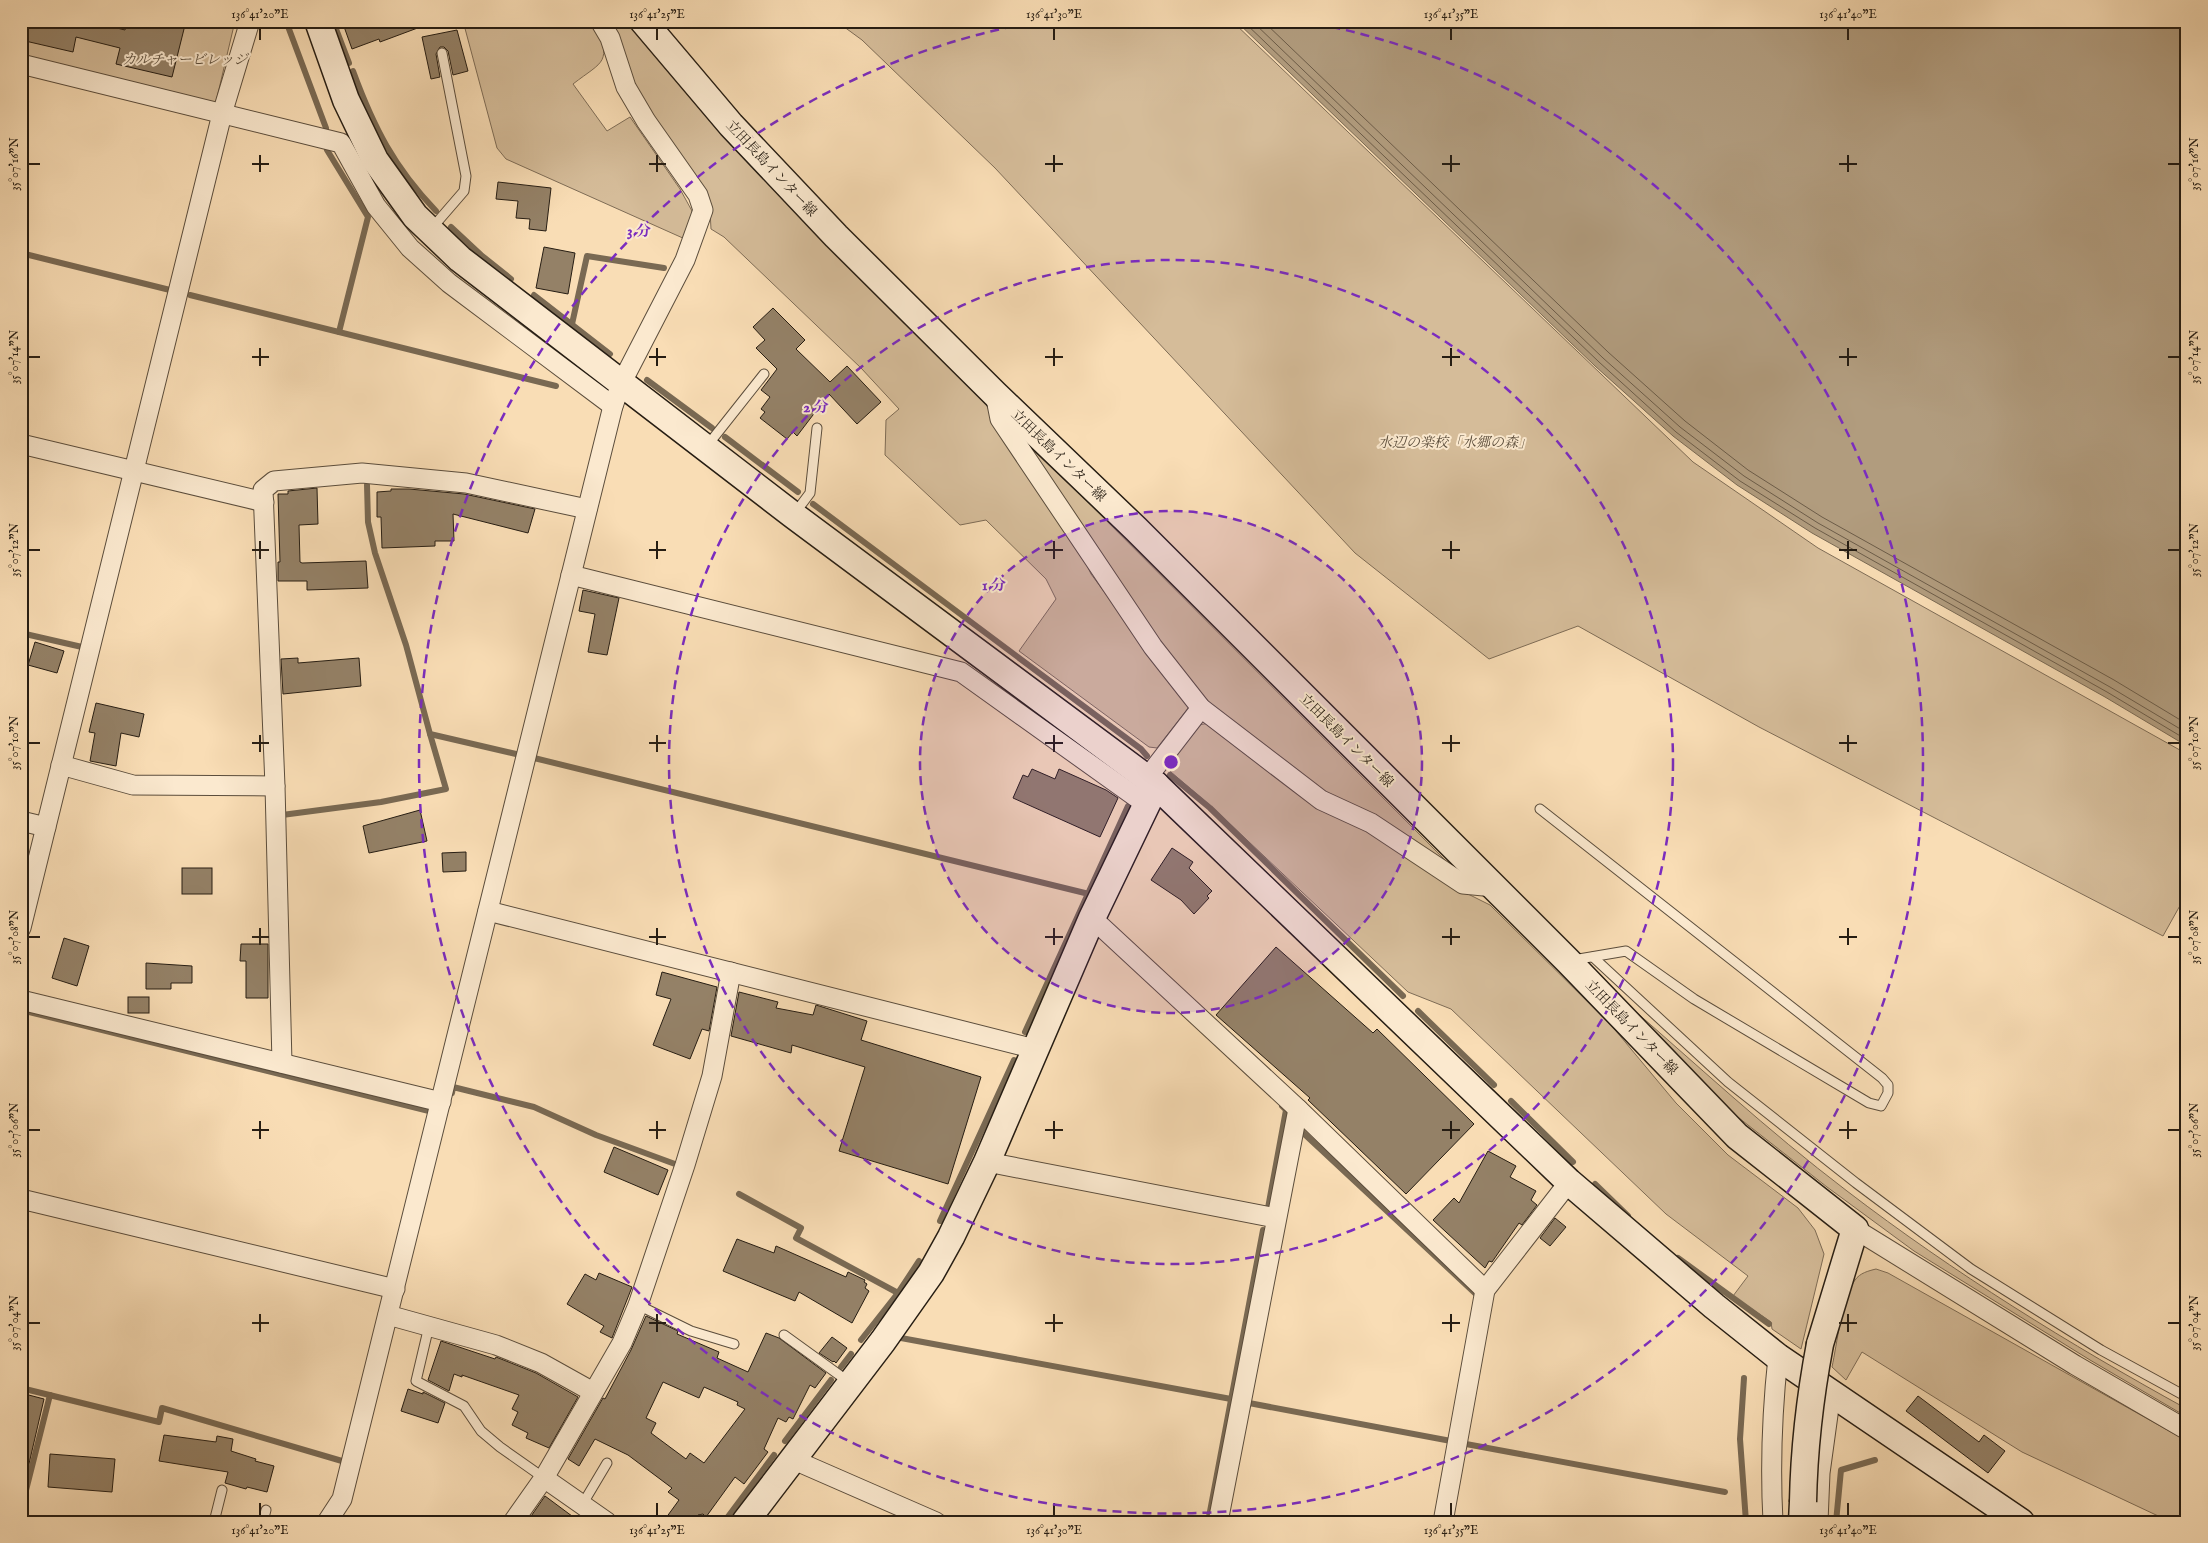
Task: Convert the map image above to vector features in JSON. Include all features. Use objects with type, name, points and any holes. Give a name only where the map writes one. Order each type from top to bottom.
[{"type":"street","points":[[21,928],[222,114],[250,21]]},
{"type":"street","points":[[318,21],[346,100],[375,160],[415,216],[460,259],[617,395]]},
{"type":"street","points":[[327,1522],[342,1499],[587,509],[617,395],[685,260],[702,210],[698,195],[646,120],[626,87],[610,38],[600,21]]},
{"type":"street","name":"立田長島インター線","points":[[643,21],[738,132],[836,236],[995,394],[1143,536],[1494,888],[1580,959],[1737,1136],[1855,1229]]},
{"type":"street","points":[[21,64],[341,144],[376,206],[410,248],[449,283],[617,395],[705,448],[1150,789],[1569,1182],[1714,1306],[1778,1357],[2022,1522]]},
{"type":"street","points":[[995,394],[1000,419],[1153,647],[1201,708],[1321,800],[1371,824],[1463,884],[1494,888]]},
{"type":"street","points":[[21,444],[264,502]]},
{"type":"street","points":[[282,1064],[275,786],[263,490],[274,481],[362,473],[466,483],[587,509]]},
{"type":"street","points":[[571,575],[961,672],[1150,789]]},
{"type":"street","points":[[745,1522],[794,1460],[931,1273],[959,1223],[987,1162],[1150,789],[1201,708]]},
{"type":"street","points":[[61,765],[133,784],[275,786]]},
{"type":"street","points":[[21,821],[46,827]]},
{"type":"street","points":[[488,911],[1035,1049]]},
{"type":"street","points":[[1092,918],[1298,1109],[1485,1290]]},
{"type":"street","points":[[513,1522],[544,1478],[622,1343],[638,1305],[685,1165],[712,1076],[731,972]]},
{"type":"street","points":[[21,1000],[441,1102]]},
{"type":"street","points":[[1218,1522],[1298,1109]]},
{"type":"street","points":[[987,1162],[1276,1218]]},
{"type":"street","points":[[1443,1522],[1485,1290],[1569,1182]]},
{"type":"street","points":[[21,1199],[395,1289]]},
{"type":"street","points":[[1808,1515],[1804,1454],[1809,1407],[1820,1344],[1855,1229],[2075,1365],[2187,1430]]},
{"type":"street","points":[[388,1315],[496,1345],[541,1363],[593,1392]]},
{"type":"street","points":[[1772,1522],[1771,1437],[1778,1357]]},
{"type":"street","points":[[1808,1515],[1820,1473],[1831,1393]]},
{"type":"street","points":[[794,1460],[936,1522]]},
{"type":"street","points":[[544,1478],[607,1522]]},
{"type":"lane","points":[[430,230],[464,191],[466,176],[442,53]]},
{"type":"lane","points":[[705,448],[764,374]]},
{"type":"lane","points":[[793,515],[810,493],[817,428]]},
{"type":"lane","points":[[1540,809],[1882,1078],[1888,1085],[1885,1100],[1881,1106],[1869,1103],[1694,1000],[1626,952],[1580,959]]},
{"type":"lane","points":[[1580,959],[1728,1082],[1856,1183],[1971,1269],[2100,1350],[2187,1397]]},
{"type":"lane","points":[[638,1305],[691,1331],[734,1344]]},
{"type":"lane","points":[[429,1326],[416,1381],[464,1406],[481,1431],[544,1478]]},
{"type":"lane","points":[[784,1335],[851,1383]]},
{"type":"lane","points":[[582,1505],[607,1463]]},
{"type":"lane","points":[[214,1522],[222,1490]]},
{"type":"lane","points":[[263,1522],[266,1510]]},
{"type":"green space","name":"カルチャービレッジ","points":[[21,21],[235,21],[215,106],[21,59]]},
{"type":"green space","points":[[463,21],[595,21],[603,46],[604,54],[602,60],[573,84],[607,131],[630,117],[680,189],[692,211],[691,225],[685,239],[506,159],[497,148]]},
{"type":"green space","points":[[610,21],[631,21],[985,401],[995,425],[1072,534],[1091,574],[1189,707],[1157,748],[1149,747],[1019,651],[1056,599],[1046,579],[986,520],[960,525],[885,455],[886,420],[899,409],[861,368],[724,237],[711,229],[710,211],[646,111]]},
{"type":"green space","name":"水辺の楽校「水郷の森」","points":[[836,21],[1232,21],[1693,462],[1818,548],[2187,754],[2187,893],[2163,936],[1759,727],[1578,626],[1489,659],[1355,553],[995,168],[862,40]]},
{"type":"green space","points":[[1008,422],[1456,871],[1326,798],[1203,701],[1155,641]]},
{"type":"green space","points":[[1210,723],[1370,828],[1450,885],[1490,905],[1611,1025],[1676,1103],[1728,1155],[1798,1208],[1815,1230],[1824,1254],[1801,1349],[1772,1329],[1771,1322],[1733,1296],[1748,1276],[1666,1214],[1451,1009],[1408,992],[1212,807],[1171,772],[1165,764],[1198,725]]},
{"type":"green space","points":[[1620,998],[1789,1145],[1887,1221],[1970,1279],[2056,1333],[2187,1409],[2187,1417],[2090,1360],[1914,1251],[1827,1187],[1739,1118]]},
{"type":"green space","points":[[1876,1269],[1888,1273],[2187,1441],[2187,1522],[2171,1522],[2022,1452],[1862,1352],[1846,1380],[1832,1367],[1843,1309],[1850,1288],[1855,1280],[1862,1274]]},
{"type":"water","points":[[1236,21],[2187,21],[2187,746],[2105,697],[1812,533],[1737,485],[1673,436],[1595,366]]},
{"type":"building","points":[[21,21],[89,21],[125,30],[127,21],[186,21],[172,77],[116,64],[120,48],[76,37],[73,52],[21,40]]},
{"type":"building","points":[[342,21],[431,21],[431,23],[380,42],[379,39],[352,49]]},
{"type":"building","points":[[457,30],[468,71],[453,75],[448,51],[444,47],[440,47],[436,54],[440,77],[431,79],[422,37]]},
{"type":"building","points":[[498,182],[551,188],[546,231],[529,229],[530,219],[516,218],[518,201],[496,199]]},
{"type":"building","points":[[544,247],[575,253],[568,294],[536,288]]},
{"type":"building","points":[[773,308],[805,340],[796,349],[830,382],[847,366],[881,402],[857,424],[829,394],[797,436],[793,432],[787,439],[760,418],[765,412],[761,409],[770,397],[761,390],[777,369],[756,348],[765,340],[753,327]]},
{"type":"building","points":[[317,488],[318,524],[299,525],[300,562],[366,561],[368,588],[307,590],[307,581],[278,581],[278,562],[280,562],[278,494],[288,494],[288,491]]},
{"type":"building","points":[[391,489],[464,494],[535,509],[528,533],[453,514],[454,541],[435,541],[435,546],[382,548],[381,517],[377,517],[377,492],[391,491]]},
{"type":"building","points":[[583,590],[619,598],[607,655],[588,652],[595,614],[579,611]]},
{"type":"building","points":[[35,642],[64,651],[57,673],[28,665]]},
{"type":"building","points":[[298,658],[298,663],[359,658],[361,686],[283,694],[281,659]]},
{"type":"building","points":[[96,703],[144,714],[139,737],[121,733],[116,766],[90,761],[95,733],[89,732]]},
{"type":"building","points":[[1032,769],[1055,779],[1059,769],[1106,790],[1118,798],[1100,837],[1013,798],[1023,775],[1028,777]]},
{"type":"building","points":[[420,810],[427,841],[369,853],[363,826]]},
{"type":"building","points":[[1172,848],[1193,862],[1189,868],[1212,891],[1207,896],[1209,898],[1194,914],[1181,900],[1151,880]]},
{"type":"building","points":[[466,852],[466,871],[443,872],[442,853]]},
{"type":"building","points":[[182,868],[212,868],[212,894],[182,894]]},
{"type":"building","points":[[64,938],[89,946],[77,986],[52,978]]},
{"type":"building","points":[[241,944],[268,944],[268,998],[246,998],[246,961],[240,961]]},
{"type":"building","points":[[1276,947],[1373,1033],[1377,1029],[1474,1124],[1406,1194],[1308,1100],[1310,1098],[1216,1015]]},
{"type":"building","points":[[146,963],[192,966],[192,983],[171,983],[171,989],[146,989]]},
{"type":"building","points":[[662,972],[717,987],[709,1031],[702,1029],[690,1059],[653,1045],[671,999],[656,995]]},
{"type":"building","points":[[739,992],[778,1002],[776,1008],[813,1015],[816,1005],[867,1021],[861,1040],[981,1077],[948,1184],[839,1151],[865,1067],[792,1045],[791,1053],[731,1036]]},
{"type":"building","points":[[128,997],[149,997],[149,1013],[128,1013]]},
{"type":"building","points":[[614,1147],[668,1170],[658,1195],[604,1172]]},
{"type":"building","points":[[1488,1151],[1516,1166],[1510,1177],[1536,1191],[1531,1200],[1537,1205],[1522,1225],[1519,1223],[1492,1262],[1489,1261],[1485,1268],[1433,1220],[1454,1198],[1459,1203]]},
{"type":"building","points":[[1555,1218],[1566,1227],[1550,1246],[1540,1238]]},
{"type":"building","points":[[737,1239],[774,1253],[776,1246],[846,1277],[848,1272],[865,1280],[864,1282],[867,1284],[865,1288],[869,1291],[852,1323],[799,1292],[795,1301],[723,1271]]},
{"type":"building","points":[[599,1273],[632,1287],[612,1338],[600,1332],[604,1326],[567,1304],[585,1274],[596,1280]]},
{"type":"building","points":[[646,1316],[678,1331],[677,1334],[719,1352],[717,1358],[748,1372],[766,1333],[779,1338],[826,1373],[815,1388],[810,1385],[793,1419],[789,1417],[786,1422],[778,1418],[764,1449],[768,1452],[744,1484],[735,1477],[706,1517],[703,1514],[698,1515],[694,1522],[663,1522],[679,1500],[668,1492],[672,1488],[628,1455],[595,1439],[579,1466],[568,1459],[603,1398],[605,1399],[631,1350]],"holes":[[[663,1382],[699,1398],[704,1387],[738,1402],[737,1405],[745,1409],[704,1463],[690,1453],[686,1459],[651,1433],[656,1423],[646,1418]]]},
{"type":"building","points":[[832,1337],[847,1348],[836,1363],[819,1353]]},
{"type":"building","points":[[441,1341],[495,1359],[496,1357],[536,1373],[578,1397],[549,1448],[526,1438],[528,1433],[512,1425],[518,1412],[512,1409],[519,1395],[462,1375],[462,1377],[454,1374],[449,1391],[428,1380]]},
{"type":"building","points":[[408,1389],[423,1394],[423,1392],[445,1403],[438,1423],[401,1411]]},
{"type":"building","points":[[21,1393],[44,1399],[28,1468],[21,1468]]},
{"type":"building","points":[[1918,1396],[1979,1442],[1984,1435],[2005,1451],[1988,1473],[1906,1411]]},
{"type":"building","points":[[164,1435],[216,1442],[217,1436],[233,1439],[231,1451],[256,1459],[255,1461],[274,1466],[267,1492],[225,1483],[228,1472],[159,1461]]},
{"type":"building","points":[[50,1454],[115,1459],[112,1492],[48,1487]]},
{"type":"building","points":[[545,1496],[580,1522],[527,1522]]},
{"type":"waterway","points":[[286,21],[326,128]]},
{"type":"waterway","points":[[333,21],[349,63]]},
{"type":"waterway","points":[[353,71],[377,129],[387,146],[408,179],[436,211]]},
{"type":"waterway","points":[[327,150],[368,217],[339,332]]},
{"type":"waterway","points":[[451,227],[481,255],[511,279]]},
{"type":"waterway","points":[[21,253],[170,290]]},
{"type":"waterway","points":[[572,324],[587,256],[664,268]]},
{"type":"waterway","points":[[190,295],[556,386]]},
{"type":"waterway","points":[[534,295],[610,354]]},
{"type":"waterway","points":[[647,380],[712,428]]},
{"type":"waterway","points":[[725,437],[798,492]]},
{"type":"waterway","points":[[367,485],[368,522],[375,553],[406,645],[430,734],[516,754]]},
{"type":"waterway","points":[[813,504],[1141,749],[1147,756]]},
{"type":"waterway","points":[[21,633],[82,647]]},
{"type":"waterway","points":[[282,815],[381,802],[446,789],[430,734]]},
{"type":"waterway","points":[[534,758],[1089,894]]},
{"type":"waterway","points":[[1170,775],[1210,808],[1403,996]]},
{"type":"waterway","points":[[1025,1032],[1128,806]]},
{"type":"waterway","points":[[21,1010],[429,1111]]},
{"type":"waterway","points":[[1418,1011],[1494,1085]]},
{"type":"waterway","points":[[940,1221],[1014,1060]]},
{"type":"waterway","points":[[452,1093],[453,1087],[534,1107],[596,1135],[675,1164]]},
{"type":"waterway","points":[[1511,1101],[1573,1162]]},
{"type":"waterway","points":[[1268,1208],[1286,1110],[1282,1106]]},
{"type":"waterway","points":[[1300,1130],[1477,1295]]},
{"type":"waterway","points":[[1595,1184],[1628,1216]]},
{"type":"waterway","points":[[739,1194],[801,1228],[796,1238],[898,1293]]},
{"type":"waterway","points":[[1208,1522],[1263,1230]]},
{"type":"waterway","points":[[1678,1258],[1769,1324]]},
{"type":"waterway","points":[[861,1340],[898,1293],[919,1261]]},
{"type":"waterway","points":[[901,1338],[1231,1399]]},
{"type":"waterway","points":[[841,1367],[851,1354]]},
{"type":"waterway","points":[[1744,1378],[1740,1439],[1746,1522]]},
{"type":"waterway","points":[[785,1441],[831,1380]]},
{"type":"waterway","points":[[21,1388],[159,1422],[162,1408],[342,1461]]},
{"type":"waterway","points":[[21,1510],[50,1395]]},
{"type":"waterway","points":[[1249,1403],[1451,1441]]},
{"type":"waterway","points":[[1466,1444],[1725,1492]]},
{"type":"waterway","points":[[724,1522],[774,1455]]},
{"type":"waterway","points":[[1836,1522],[1841,1470],[1875,1460]]}]
